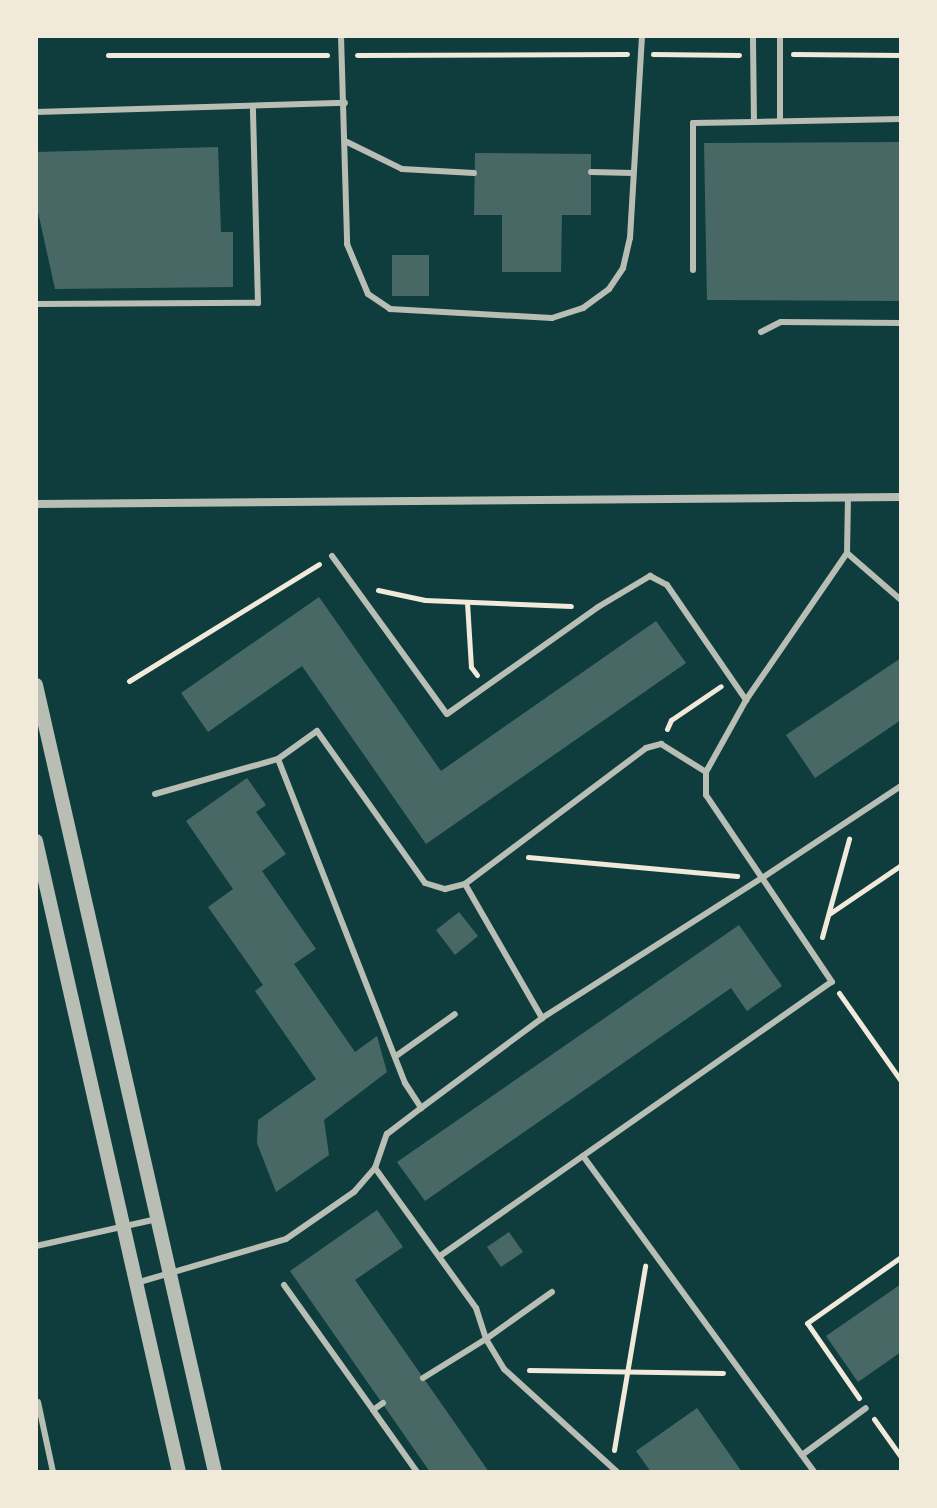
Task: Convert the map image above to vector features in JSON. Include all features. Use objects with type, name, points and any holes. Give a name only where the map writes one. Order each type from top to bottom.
[{"type":"street","points":[[36,504],[901,497]]},
{"type":"street","points":[[36,685],[215,1472]]},
{"type":"street","points":[[36,841],[179,1472]]},
{"type":"lane","points":[[341,36],[347,142],[347,244],[354,270],[368,294],[390,309],[552,318],[583,308],[609,289],[623,268],[642,36]]},
{"type":"lane","points":[[753,36],[754,122]]},
{"type":"lane","points":[[780,36],[780,121]]},
{"type":"lane","points":[[36,112],[345,103]]},
{"type":"lane","points":[[36,304],[258,303],[253,106]]},
{"type":"lane","points":[[693,270],[693,123],[901,119]]},
{"type":"lane","points":[[347,142],[402,169],[474,173]]},
{"type":"lane","points":[[591,172],[633,173]]},
{"type":"lane","points":[[761,332],[781,322],[901,323]]},
{"type":"lane","points":[[440,1256],[832,982],[706,795],[706,772],[746,700],[847,553],[848,497]]},
{"type":"lane","points":[[847,553],[901,600]]},
{"type":"lane","points":[[332,556],[447,714],[641,578],[658,578],[746,700]]},
{"type":"lane","points":[[155,794],[278,759],[317,731],[425,883],[445,889],[465,884],[646,748],[661,744],[706,772]]},
{"type":"lane","points":[[278,759],[396,1056],[421,1108]]},
{"type":"lane","points":[[136,1283],[286,1239],[354,1192],[375,1168],[387,1134],[542,1018],[901,786]]},
{"type":"lane","points":[[465,884],[542,1018]]},
{"type":"lane","points":[[396,1056],[455,1014]]},
{"type":"lane","points":[[583,1156],[814,1472]]},
{"type":"lane","points":[[375,1168],[476,1308],[486,1339],[504,1369],[617,1472]]},
{"type":"lane","points":[[36,1246],[158,1219]]},
{"type":"lane","points":[[284,1285],[417,1472]]},
{"type":"lane","points":[[423,1378],[486,1339],[552,1292]]},
{"type":"lane","points":[[38,1402],[53,1472]]},
{"type":"lane","points":[[373,1410],[383,1403]]},
{"type":"lane","points":[[802,1455],[866,1408]]},
{"type":"path","points":[[358,55],[620,54]]},
{"type":"path","points":[[658,54],[740,55]]},
{"type":"path","points":[[799,54],[901,55]]},
{"type":"path","points":[[108,55],[321,55]]},
{"type":"path","points":[[129,681],[332,556]]},
{"type":"path","points":[[353,585],[425,600],[598,607]]},
{"type":"path","points":[[467,602],[471,667],[485,686]]},
{"type":"path","points":[[661,744],[671,720],[731,678]]},
{"type":"path","points":[[816,960],[854,819]]},
{"type":"path","points":[[504,855],[762,878]]},
{"type":"path","points":[[828,914],[901,865]]},
{"type":"path","points":[[832,982],[901,1081]]},
{"type":"path","points":[[611,1464],[631,1371],[647,1246]]},
{"type":"path","points":[[901,1257],[807,1323],[901,1457]]},
{"type":"path","points":[[504,1369],[742,1373]]},
{"type":"building","points":[[901,142],[901,301],[707,300],[704,143]]},
{"type":"building","points":[[218,147],[221,232],[233,232],[233,287],[55,289],[36,203],[36,152]]},
{"type":"building","points":[[475,153],[591,154],[591,215],[562,215],[561,272],[502,272],[502,215],[474,215]]},
{"type":"building","points":[[392,255],[429,255],[429,296],[392,296]]},
{"type":"building","points":[[319,597],[441,771],[656,621],[686,663],[426,844],[302,666],[208,732],[181,693]]},
{"type":"building","points":[[901,658],[901,720],[815,778],[786,735]]},
{"type":"building","points":[[247,778],[266,805],[256,812],[286,854],[262,871],[316,949],[294,964],[355,1052],[377,1036],[387,1072],[324,1120],[329,1155],[276,1192],[257,1143],[258,1120],[316,1079],[255,991],[263,985],[208,907],[233,889],[186,821]]},
{"type":"building","points":[[459,912],[478,936],[455,955],[436,930]]},
{"type":"building","points":[[739,925],[782,986],[747,1011],[731,988],[425,1201],[397,1162]]},
{"type":"building","points":[[377,1210],[403,1247],[355,1280],[489,1472],[430,1472],[290,1271]]},
{"type":"building","points":[[509,1232],[523,1252],[501,1267],[487,1247]]},
{"type":"building","points":[[901,1284],[901,1352],[858,1382],[826,1336]]},
{"type":"building","points":[[697,1408],[742,1472],[651,1472],[636,1451]]}]
